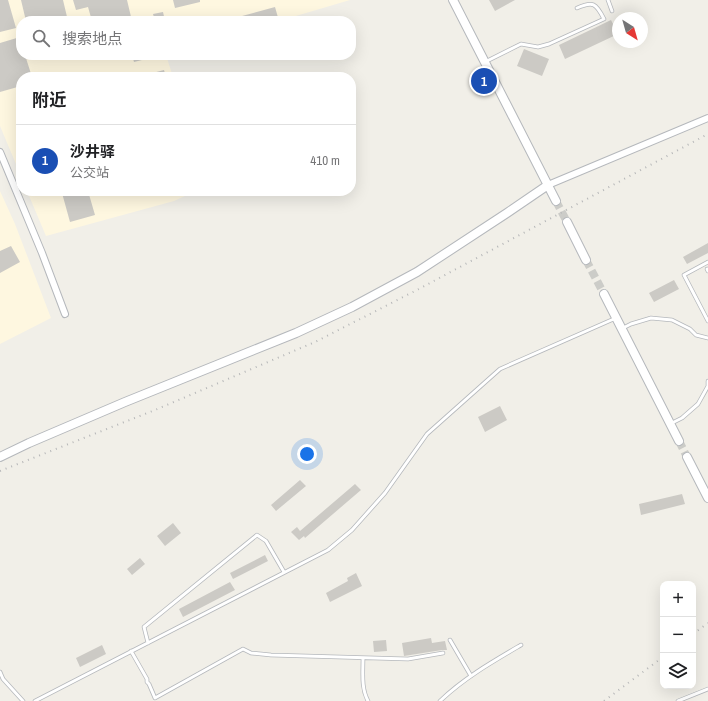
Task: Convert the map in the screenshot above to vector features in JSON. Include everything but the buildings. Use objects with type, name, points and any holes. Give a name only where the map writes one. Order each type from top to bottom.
[{"type":"street","points":[[453,0],[556,201]]},
{"type":"street","points":[[0,457],[125,402],[296,333],[352,307],[417,272],[548,184],[708,118]]},
{"type":"street","points":[[0,152],[16,190]]},
{"type":"street","points":[[18,196],[65,314]]},
{"type":"street","points":[[567,222],[586,260]]},
{"type":"street","points":[[604,294],[679,441]]},
{"type":"street","points":[[687,457],[707,492]]},
{"type":"lane","points":[[608,0],[612,11]]},
{"type":"lane","points":[[485,62],[521,44],[538,46],[549,44],[604,19],[599,9],[593,5],[586,4],[577,8]]},
{"type":"lane","points":[[708,262],[684,275],[708,321]]},
{"type":"lane","points":[[35,701],[328,550],[352,530],[385,493],[427,434],[500,369],[616,318]]},
{"type":"lane","points":[[622,328],[651,318],[672,320],[690,329],[696,335],[708,338]]},
{"type":"lane","points":[[670,424],[682,418],[698,404],[708,386],[708,382]]},
{"type":"lane","points":[[148,642],[144,627],[257,535],[266,541],[284,572]]},
{"type":"lane","points":[[450,640],[471,676]]},
{"type":"lane","points":[[440,701],[477,671],[521,645]]},
{"type":"lane","points":[[131,651],[147,679],[155,698],[243,649],[251,653],[271,655],[408,659],[443,653]]},
{"type":"lane","points":[[363,658],[362,682],[364,695],[368,701]]},
{"type":"lane","points":[[0,672],[3,678],[23,701]]},
{"type":"lane","points":[[678,701],[708,689]]},
{"type":"shaded area","points":[[0,0],[350,0],[296,16],[16,16],[16,60],[168,60],[171,72],[16,72],[16,164],[0,126]]},
{"type":"shaded area","points":[[0,191],[15,224],[51,318],[0,344]]},
{"type":"shaded area","points":[[29,196],[185,196],[174,201],[46,236]]},
{"type":"tunnel","points":[[556,201],[567,222]]},
{"type":"tunnel","points":[[586,260],[604,294]]},
{"type":"tunnel","points":[[679,441],[687,457]]},
{"type":"railway","points":[[0,471],[155,410],[315,342],[417,290],[708,134]]},
{"type":"railway","points":[[696,632],[708,623]]},
{"type":"railway","points":[[604,701],[660,659]]},
{"type":"place","name":"沙井驿","points":[[484,81]]}]
